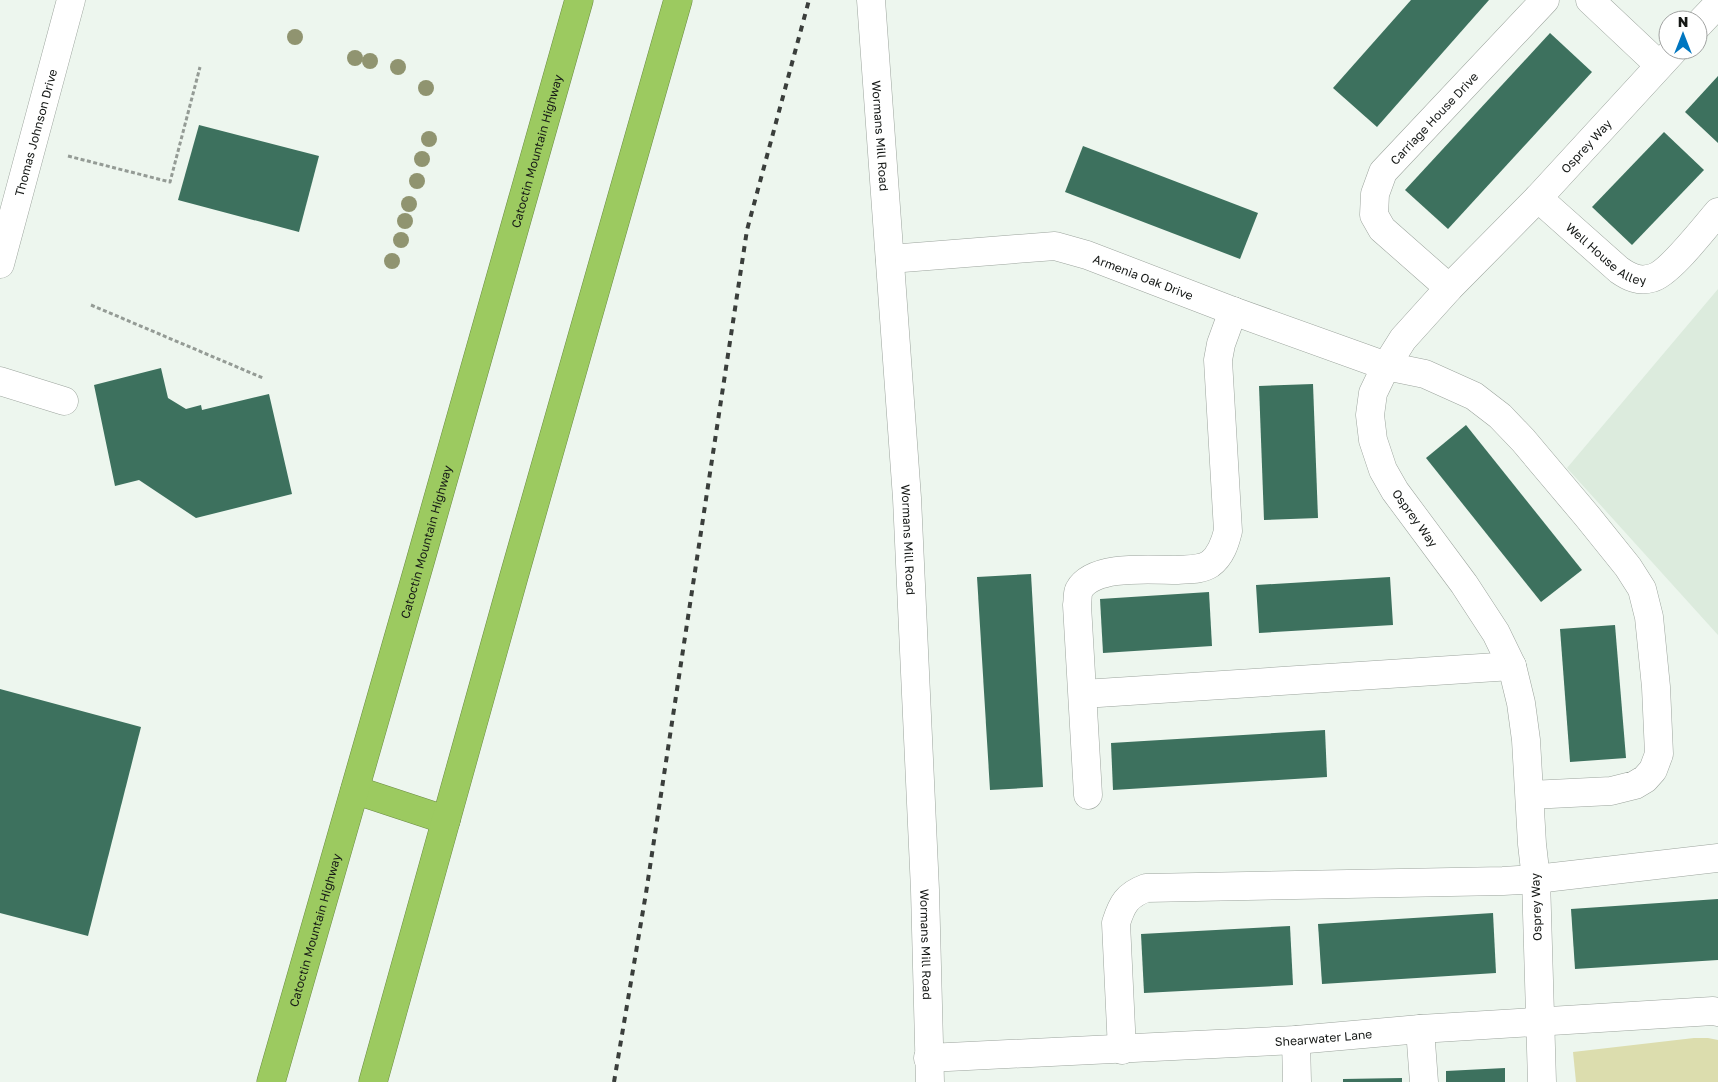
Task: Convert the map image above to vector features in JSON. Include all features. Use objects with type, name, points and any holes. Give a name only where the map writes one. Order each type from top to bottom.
[{"type":"highway","name":"Catoctin Mountain Highway","points":[[271,1082],[579,0]]},
{"type":"highway","points":[[373,1082],[678,0]]},
{"type":"highway","points":[[355,790],[446,820]]},
{"type":"street","name":"Thomas Johnson Drive","points":[[0,264],[71,0]]},
{"type":"street","name":"Wormans Mill Road","points":[[871,0],[908,518],[925,890],[929,1070]]},
{"type":"street","name":"Carriage House Drive","points":[[1448,288],[1382,229],[1374,215],[1375,194],[1383,172],[1545,0]]},
{"type":"street","points":[[1590,0],[1658,51]]},
{"type":"street","points":[[1708,14],[1718,4]]},
{"type":"street","name":"Osprey Way","points":[[1542,1082],[1536,879],[1530,794],[1525,730],[1512,666],[1496,633],[1469,592],[1395,491],[1383,470],[1373,440],[1370,415],[1373,393],[1386,366],[1403,339],[1448,288],[1538,198],[1665,60]]},
{"type":"street","name":"Well House Alley","points":[[1538,198],[1619,270],[1630,278],[1642,280],[1653,278],[1665,271],[1718,212]]},
{"type":"street","name":"Armenia Oak Drive","points":[[890,259],[1055,246],[1087,255],[1232,311],[1386,366],[1425,374],[1474,396],[1500,416],[1523,440],[1587,516],[1628,567],[1642,588],[1649,617],[1656,687],[1659,754],[1653,770],[1645,779],[1635,785],[1621,789],[1530,794]]},
{"type":"street","points":[[1088,794],[1077,605],[1079,590],[1087,581],[1099,574],[1118,571],[1195,569],[1209,564],[1217,557],[1224,545],[1228,531],[1218,360],[1221,344],[1232,311]]},
{"type":"street","points":[[0,381],[64,401]]},
{"type":"street","points":[[1083,694],[1512,666]]},
{"type":"street","points":[[1122,1050],[1116,924],[1121,908],[1132,893],[1146,888],[1536,879],[1718,858]]},
{"type":"street","name":"Shearwater Lane","points":[[929,1070],[1122,1050],[1296,1040],[1420,1029],[1718,1012]]},
{"type":"street","points":[[1420,1029],[1424,1082]]},
{"type":"street","points":[[1296,1040],[1298,1082]]},
{"type":"path","points":[[68,156],[170,182],[200,67]]},
{"type":"path","points":[[91,305],[263,378]]},
{"type":"shaded area","points":[[1718,289],[1718,635],[1567,468]]},
{"type":"green space","points":[[1694,1038],[1718,1040],[1718,1082],[1576,1082],[1573,1052]]},
{"type":"building","points":[[1411,0],[1489,0],[1377,127],[1333,88]]},
{"type":"building","points":[[1550,33],[1592,72],[1448,229],[1405,190]]},
{"type":"building","points":[[1718,76],[1718,143],[1685,112]]},
{"type":"building","points":[[199,125],[319,156],[299,232],[178,200]]},
{"type":"building","points":[[1664,132],[1704,170],[1632,245],[1592,207]]},
{"type":"building","points":[[1083,146],[1258,213],[1240,259],[1065,192]]},
{"type":"building","points":[[161,368],[168,398],[186,409],[201,405],[202,410],[269,394],[292,494],[196,518],[139,480],[115,486],[94,385]]},
{"type":"building","points":[[1313,384],[1318,518],[1264,520],[1259,386]]},
{"type":"building","points":[[1466,425],[1582,570],[1541,602],[1426,458]]},
{"type":"building","points":[[1031,574],[1043,787],[990,790],[977,577]]},
{"type":"building","points":[[1390,577],[1393,625],[1259,633],[1256,585]]},
{"type":"building","points":[[1209,592],[1212,646],[1103,653],[1100,599]]},
{"type":"building","points":[[1615,625],[1626,758],[1570,762],[1560,629]]},
{"type":"building","points":[[0,689],[141,727],[88,936],[0,913]]},
{"type":"building","points":[[1325,730],[1327,777],[1113,790],[1111,743]]},
{"type":"building","points":[[1718,899],[1718,960],[1575,969],[1571,909]]},
{"type":"building","points":[[1493,913],[1496,973],[1322,984],[1318,924]]},
{"type":"building","points":[[1290,926],[1293,985],[1144,993],[1141,934]]},
{"type":"building","points":[[1505,1068],[1505,1082],[1446,1082],[1446,1071]]},
{"type":"building","points":[[1402,1078],[1402,1082],[1343,1082],[1343,1079]]},
{"type":"railway","points":[[614,1082],[646,893],[747,230],[809,0]]}]
